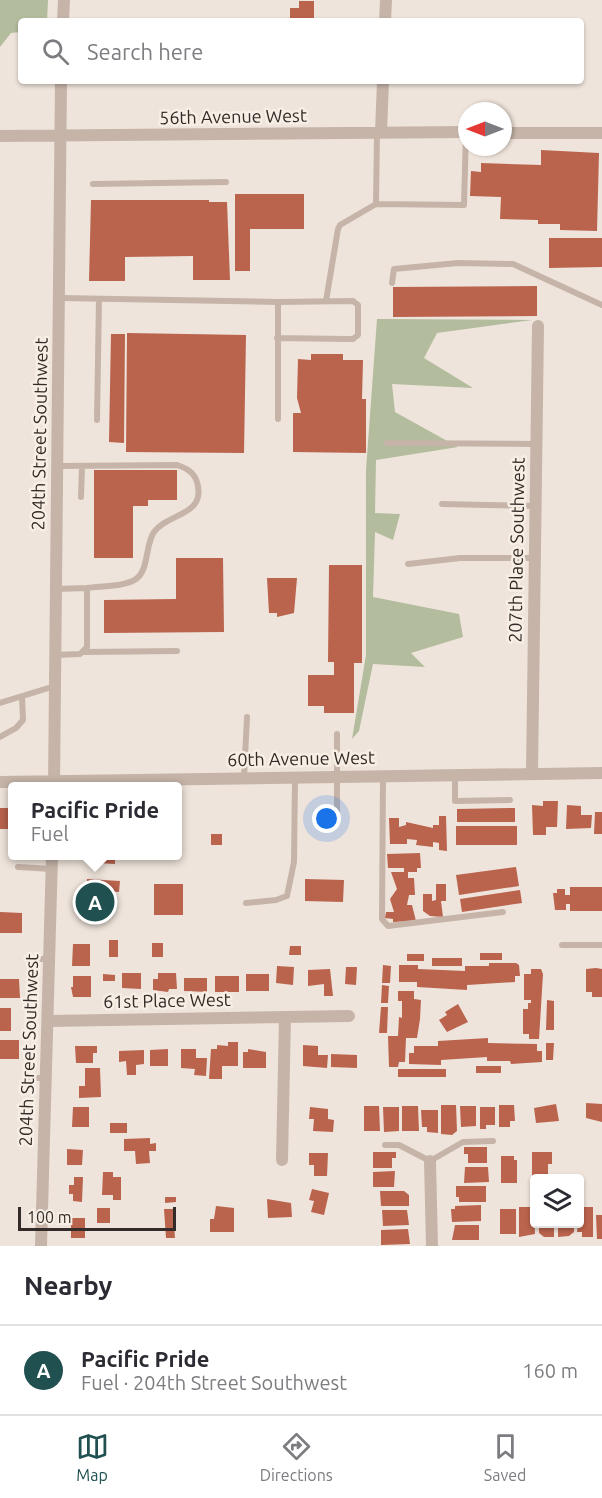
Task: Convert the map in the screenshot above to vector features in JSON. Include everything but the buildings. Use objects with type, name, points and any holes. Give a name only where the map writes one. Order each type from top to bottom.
[{"type":"street","points":[[63,18],[64,0]]},
{"type":"street","points":[[385,18],[386,0]]},
{"type":"street","name":"204th Street Southwest","points":[[54,782],[62,84]]},
{"type":"street","points":[[379,132],[383,84]]},
{"type":"street","name":"56th Avenue West","points":[[0,136],[458,132]]},
{"type":"street","points":[[512,133],[602,133]]},
{"type":"street","name":"207th Place Southwest","points":[[532,774],[538,326]]},
{"type":"street","name":"60th Avenue West","points":[[117,782],[602,773]]},
{"type":"street","name":"204th Street Southwest","points":[[41,1246],[52,860]]},
{"type":"street","name":"61st Place West","points":[[49,1021],[349,1016]]},
{"type":"street","points":[[282,1160],[285,1018]]},
{"type":"street","points":[[430,1161],[432,1246]]},
{"type":"lane","points":[[376,204],[379,132]]},
{"type":"lane","points":[[326,301],[340,225],[376,204],[464,205],[465,156]]},
{"type":"lane","points":[[93,184],[226,182]]},
{"type":"lane","points":[[392,283],[394,269],[458,262],[513,264],[602,305]]},
{"type":"lane","points":[[60,298],[353,301],[358,305],[358,335],[353,339],[277,338]]},
{"type":"lane","points":[[97,420],[99,299]]},
{"type":"lane","points":[[278,302],[278,419]]},
{"type":"lane","points":[[387,443],[537,444]]},
{"type":"lane","points":[[56,589],[127,583],[137,578],[142,572],[152,534],[158,528],[193,508],[198,500],[199,490],[193,473],[177,465],[58,466]]},
{"type":"lane","points":[[81,497],[82,466]]},
{"type":"lane","points":[[442,504],[536,506]]},
{"type":"lane","points":[[408,564],[460,558],[535,558]]},
{"type":"lane","points":[[84,652],[87,588]]},
{"type":"lane","points":[[55,655],[84,652],[177,651]]},
{"type":"lane","points":[[0,703],[55,685]]},
{"type":"lane","points":[[0,737],[15,728],[22,720],[22,697]]},
{"type":"lane","points":[[244,778],[247,717]]},
{"type":"lane","points":[[337,734],[337,815]]},
{"type":"lane","points":[[455,775],[455,801],[510,800]]},
{"type":"lane","points":[[383,776],[382,919],[388,926],[503,912]]},
{"type":"lane","points":[[246,903],[276,900],[287,896],[294,862],[295,777]]},
{"type":"lane","points":[[18,867],[52,869]]},
{"type":"lane","points":[[562,945],[602,945]]},
{"type":"lane","points":[[30,959],[50,959]]},
{"type":"lane","points":[[26,1078],[47,1078]]},
{"type":"lane","points":[[385,1144],[399,1145],[430,1161],[463,1142],[493,1141]]},
{"type":"green space","points":[[0,0],[48,0],[47,18],[18,18],[18,32],[11,33],[0,47]]},
{"type":"green space","points":[[377,319],[532,320],[437,333],[424,358],[473,388],[392,384],[395,412],[458,447],[376,460],[375,513],[400,514],[393,540],[375,532],[373,597],[459,614],[463,637],[411,653],[425,667],[373,664],[359,731],[352,739],[366,655],[366,470]]},
{"type":"place","name":"Pacific Pride","points":[[95,902]]}]
